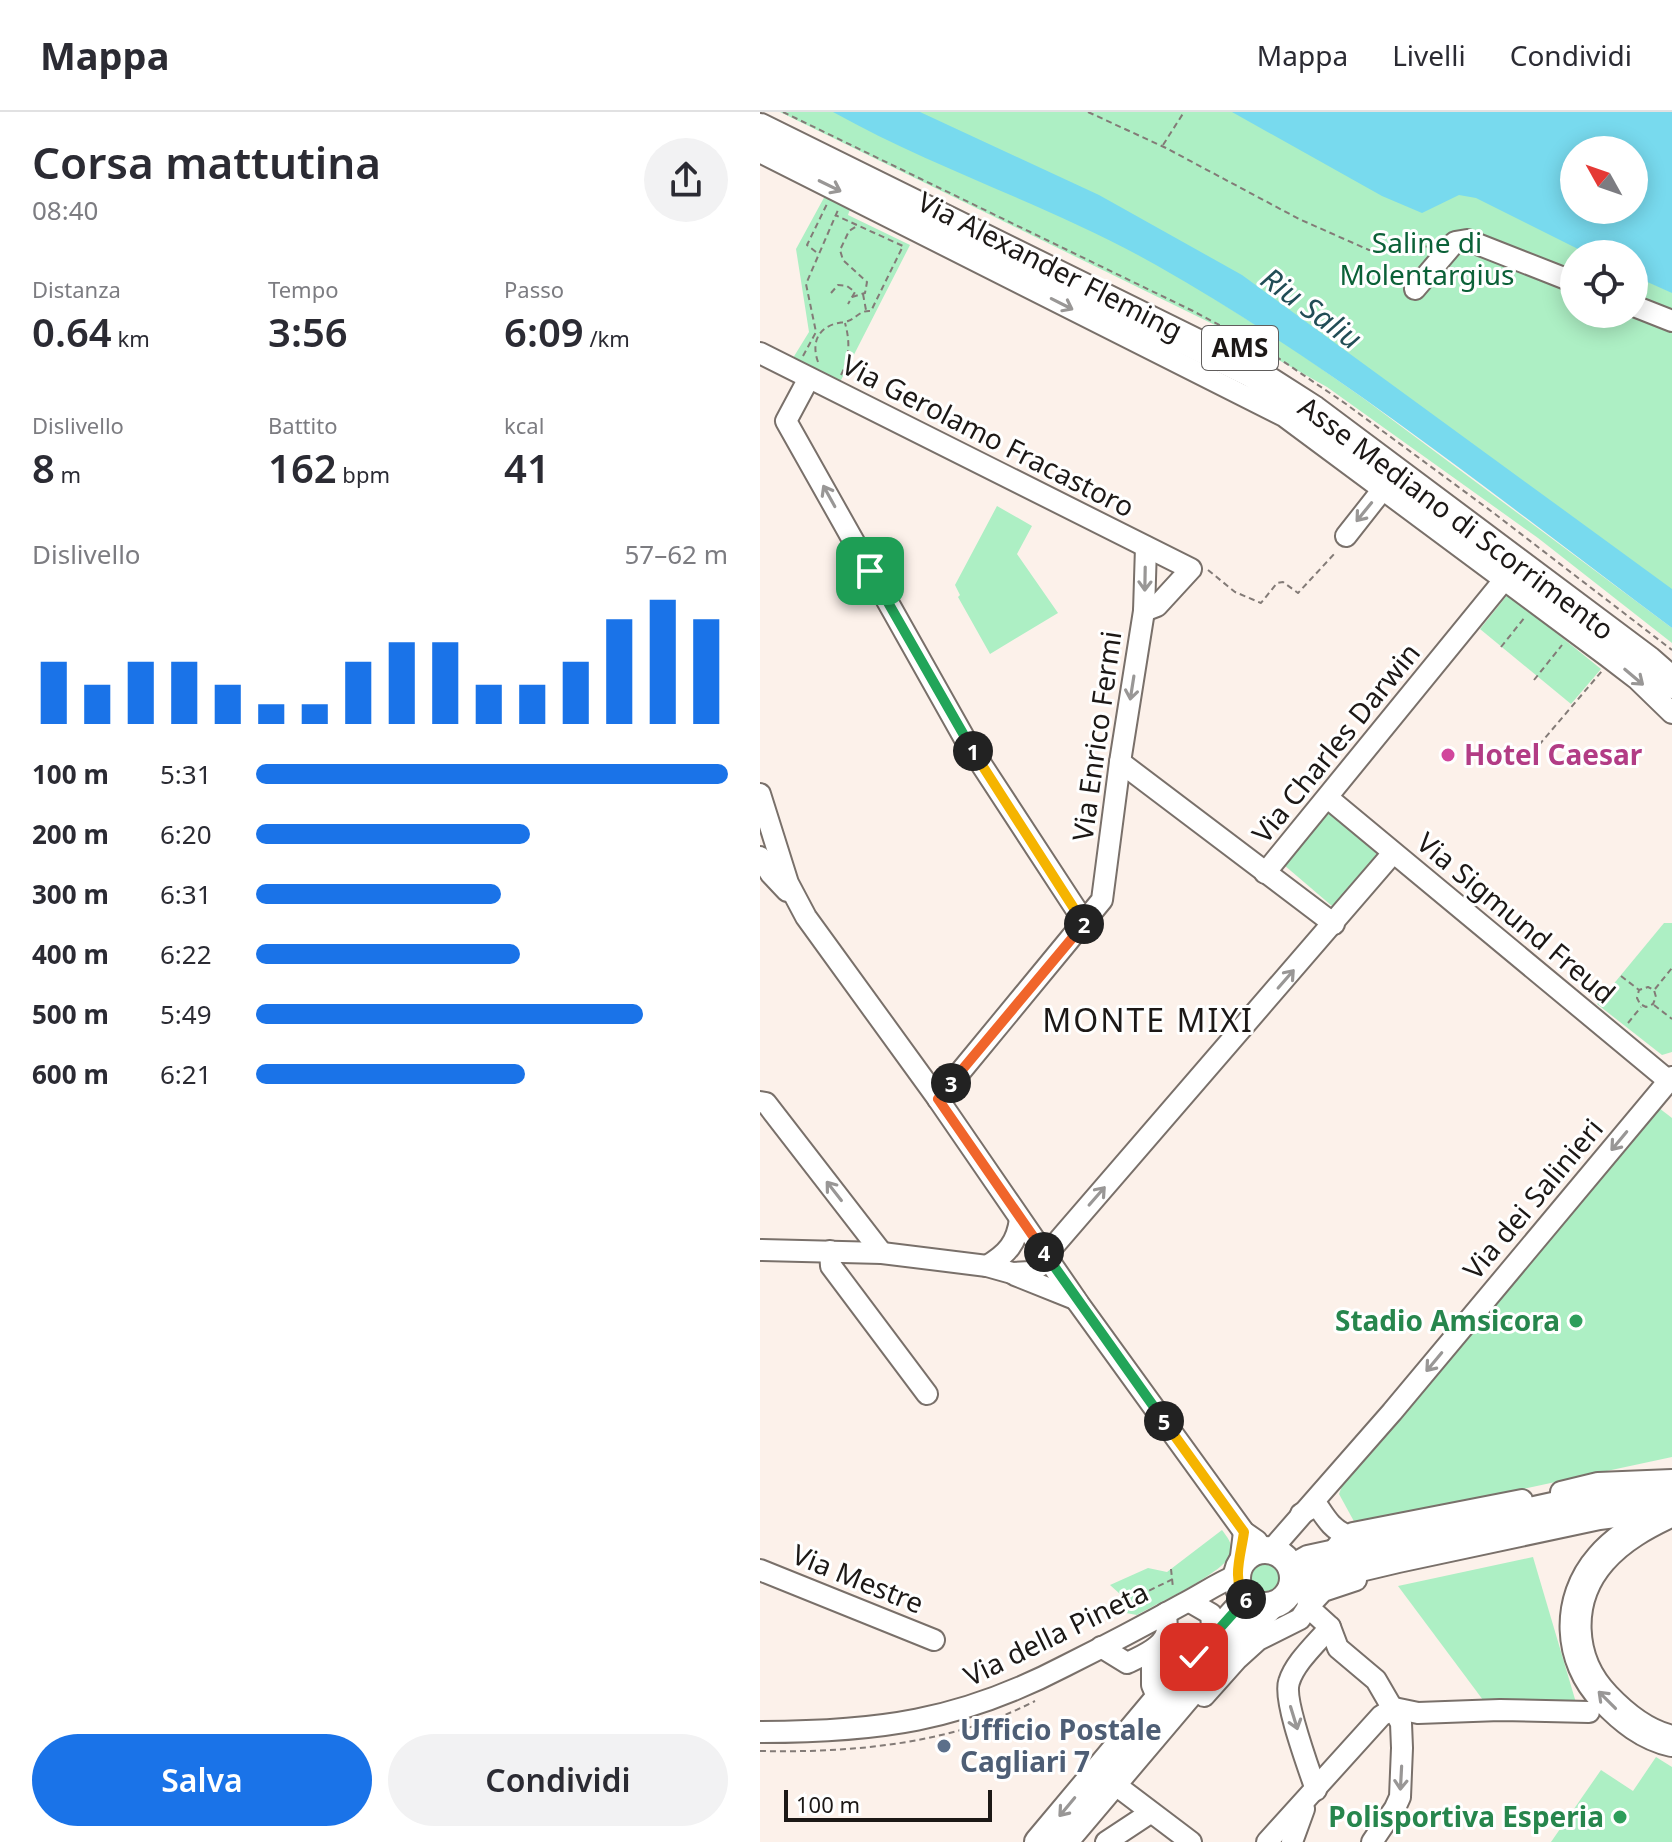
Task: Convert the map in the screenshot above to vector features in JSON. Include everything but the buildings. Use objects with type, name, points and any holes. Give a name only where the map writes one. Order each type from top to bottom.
[{"type":"highway","name":"Asse Mediano di Scorrimento","points":[[762,112],[1021,238],[1265,362],[1333,405],[1672,659]]},
{"type":"highway","name":"Asse Mediano di Scorrimento","points":[[760,129],[1286,391],[1647,661],[1672,683]]},
{"type":"highway","points":[[1667,1515],[1622,1539],[1600,1560],[1585,1583],[1576,1608],[1574,1637],[1586,1672],[1597,1690],[1632,1723],[1672,1741]]},
{"type":"main road","points":[[1299,1588],[1308,1559],[1340,1545],[1585,1499],[1672,1491]]},
{"type":"main road","points":[[1256,1564],[1287,1596],[1322,1577],[1599,1516],[1667,1515]]},
{"type":"main road","points":[[1038,1842],[1198,1652],[1256,1564],[1283,1555],[1299,1588]]},
{"type":"main road","points":[[1064,1842],[1118,1787],[1218,1660],[1256,1564]]},
{"type":"street","name":"Via Alexander Fleming","points":[[760,152],[1284,416],[1637,679],[1672,713]]},
{"type":"street","points":[[1415,289],[1455,242],[1467,240],[1560,277]]},
{"type":"street","points":[[1648,312],[1672,321]]},
{"type":"street","name":"Via Gerolamo Fracastoro","points":[[760,353],[1191,569]]},
{"type":"street","points":[[815,381],[786,421],[966,741],[1085,923]]},
{"type":"street","points":[[1343,542],[1383,489]]},
{"type":"street","name":"Via Enrico Fermi","points":[[938,1099],[1102,900],[1144,611],[1146,547]]},
{"type":"street","name":"Via Enrico Fermi","points":[[1144,611],[1157,606],[1191,569]]},
{"type":"street","name":"Via Charles Darwin","points":[[1120,762],[1265,873],[1504,580]]},
{"type":"street","points":[[760,794],[765,850],[771,874],[799,904],[938,1099],[1256,1564]]},
{"type":"street","name":"Via Sigmund Freud","points":[[1328,798],[1670,1079]]},
{"type":"street","points":[[760,1250],[882,1253],[1030,1272],[1040,1266],[1046,1255],[1393,853]]},
{"type":"street","points":[[1265,873],[1334,924]]},
{"type":"street","name":"Via dei Salinieri","points":[[1256,1564],[1392,1412],[1670,1079]]},
{"type":"street","points":[[760,1102],[766,1103],[882,1253]]},
{"type":"street","points":[[999,1266],[1018,1235],[1020,1219]]},
{"type":"street","points":[[830,1251],[831,1266],[927,1394]]},
{"type":"street","points":[[999,1266],[1076,1299]]},
{"type":"street","points":[[1301,1514],[1317,1505],[1326,1521],[1338,1531],[1340,1545],[1598,1483],[1672,1480]]},
{"type":"street","name":"Via della Pineta","points":[[760,1732],[870,1728],[924,1720],[986,1702],[1061,1669],[1179,1603],[1218,1593],[1256,1564]]},
{"type":"street","name":"Via Mestre","points":[[760,1570],[934,1640]]},
{"type":"street","points":[[1299,1588],[1330,1627],[1338,1648],[1376,1680],[1401,1723],[1400,1797],[1372,1842]]},
{"type":"street","points":[[1079,1842],[1118,1787],[1237,1659],[1258,1640],[1300,1619],[1299,1588]]},
{"type":"street","name":"Via della Pineta","points":[[1179,1603],[1204,1609],[1211,1614],[1212,1627],[1198,1652]]},
{"type":"street","points":[[1292,1842],[1312,1794],[1289,1701],[1288,1683],[1330,1627]]},
{"type":"street","points":[[1267,1842],[1381,1716],[1394,1708],[1418,1713],[1500,1710],[1589,1712]]},
{"type":"street","points":[[1118,1787],[1191,1842]]},
{"type":"street","points":[[1106,1842],[1150,1813]]},
{"type":"path","points":[[1088,112],[1162,146],[1299,219],[1369,250],[1402,250],[1455,242]]},
{"type":"path","points":[[1162,146],[1184,112]]},
{"type":"path","points":[[815,381],[807,350],[816,332],[806,284],[835,215],[840,191]]},
{"type":"path","points":[[818,253],[807,245],[840,191]]},
{"type":"path","points":[[807,350],[832,324],[871,311],[903,246],[835,215]]},
{"type":"path","points":[[858,226],[849,231],[840,250],[843,260],[867,282],[863,294],[866,311]]},
{"type":"path","points":[[831,293],[838,285],[847,286],[855,292],[848,304]]},
{"type":"path","points":[[852,297],[863,294]]},
{"type":"path","points":[[815,381],[847,362],[849,339],[845,322]]},
{"type":"path","points":[[815,344],[818,362],[829,369],[815,381]]},
{"type":"path","points":[[1191,569],[1203,565],[1235,592],[1261,603],[1277,583],[1283,582],[1298,593],[1343,542]]},
{"type":"path","points":[[1501,647],[1532,609]]},
{"type":"path","points":[[1534,680],[1568,638]]},
{"type":"path","points":[[1539,745],[1605,668],[1609,671]]},
{"type":"path","points":[[1654,990],[1672,968]]},
{"type":"path","points":[[1621,976],[1639,990]]},
{"type":"path","points":[[1639,990],[1648,987],[1654,990],[1656,997],[1653,1004]]},
{"type":"path","points":[[1639,990],[1637,998],[1642,1006]]},
{"type":"path","points":[[1616,1037],[1642,1006],[1653,1004],[1672,1019]]},
{"type":"path","points":[[1171,1569],[1179,1603]]},
{"type":"path","points":[[1120,1593],[1142,1594],[1173,1579]]},
{"type":"green space","name":"Saline di Molentargius","points":[[780,112],[1672,112],[1672,620],[1365,394],[1236,309],[1210,296],[1363,398],[1672,628],[1672,643],[1538,538],[1327,387],[1221,328]]},
{"type":"green space","points":[[826,194],[851,206],[848,215],[910,245],[840,382],[793,358],[809,332],[796,249]]},
{"type":"green space","points":[[997,506],[1032,526],[1017,554],[1058,613],[990,654],[958,597],[960,595],[955,585]]},
{"type":"green space","points":[[1508,594],[1601,669],[1571,704],[1480,629]]},
{"type":"green space","points":[[1329,813],[1377,854],[1332,906],[1284,865]]},
{"type":"green space","points":[[1664,923],[1672,923],[1672,1052],[1662,1055],[1597,1004]]},
{"type":"green space","name":"Stadio Amsicora","points":[[1659,1108],[1672,1118],[1672,1457],[1356,1525],[1339,1494],[1342,1486]]},
{"type":"green space","points":[[1222,1530],[1230,1543],[1231,1553],[1217,1569],[1137,1615],[1126,1613],[1116,1606],[1121,1600],[1120,1594],[1110,1585],[1148,1568],[1167,1572]]},
{"type":"green space","points":[[1265,1555],[1281,1561],[1287,1577],[1281,1593],[1265,1599],[1249,1593],[1243,1577],[1249,1561]]},
{"type":"green space","points":[[1533,1557],[1577,1706],[1483,1700],[1398,1586]]},
{"type":"green space","name":"Polisportiva Esperia","points":[[1656,1757],[1672,1767],[1672,1842],[1551,1842],[1601,1770],[1633,1791]]},
{"type":"water","points":[[833,112],[920,112],[1099,195],[1242,275],[1672,589],[1672,628],[1420,439],[1224,305],[1117,244],[872,133]]},
{"type":"water","points":[[1232,112],[1672,112],[1672,293],[1648,282],[1648,240],[1560,240],[1476,198],[1459,195],[1422,213],[1382,196]]},
{"type":"place","name":"Hotel Caesar","points":[[1448,755]]},
{"type":"place","name":"Stadio Amsicora","points":[[1576,1321]]},
{"type":"place","name":"Ufficio Postale Cagliari 7","points":[[944,1746]]},
{"type":"place","name":"Polisportiva Esperia","points":[[1620,1817]]},
{"type":"district","name":"MONTE MIXI","points":[[1148,1021]]},
{"type":"route","points":[[870,571],[966,741],[1085,923],[938,1099],[1079,1304],[1244,1532],[1237,1575],[1238,1586],[1247,1599],[1194,1657]]},
{"type":"water label","name":"Riu Saliu","points":[[1311,309]]}]
